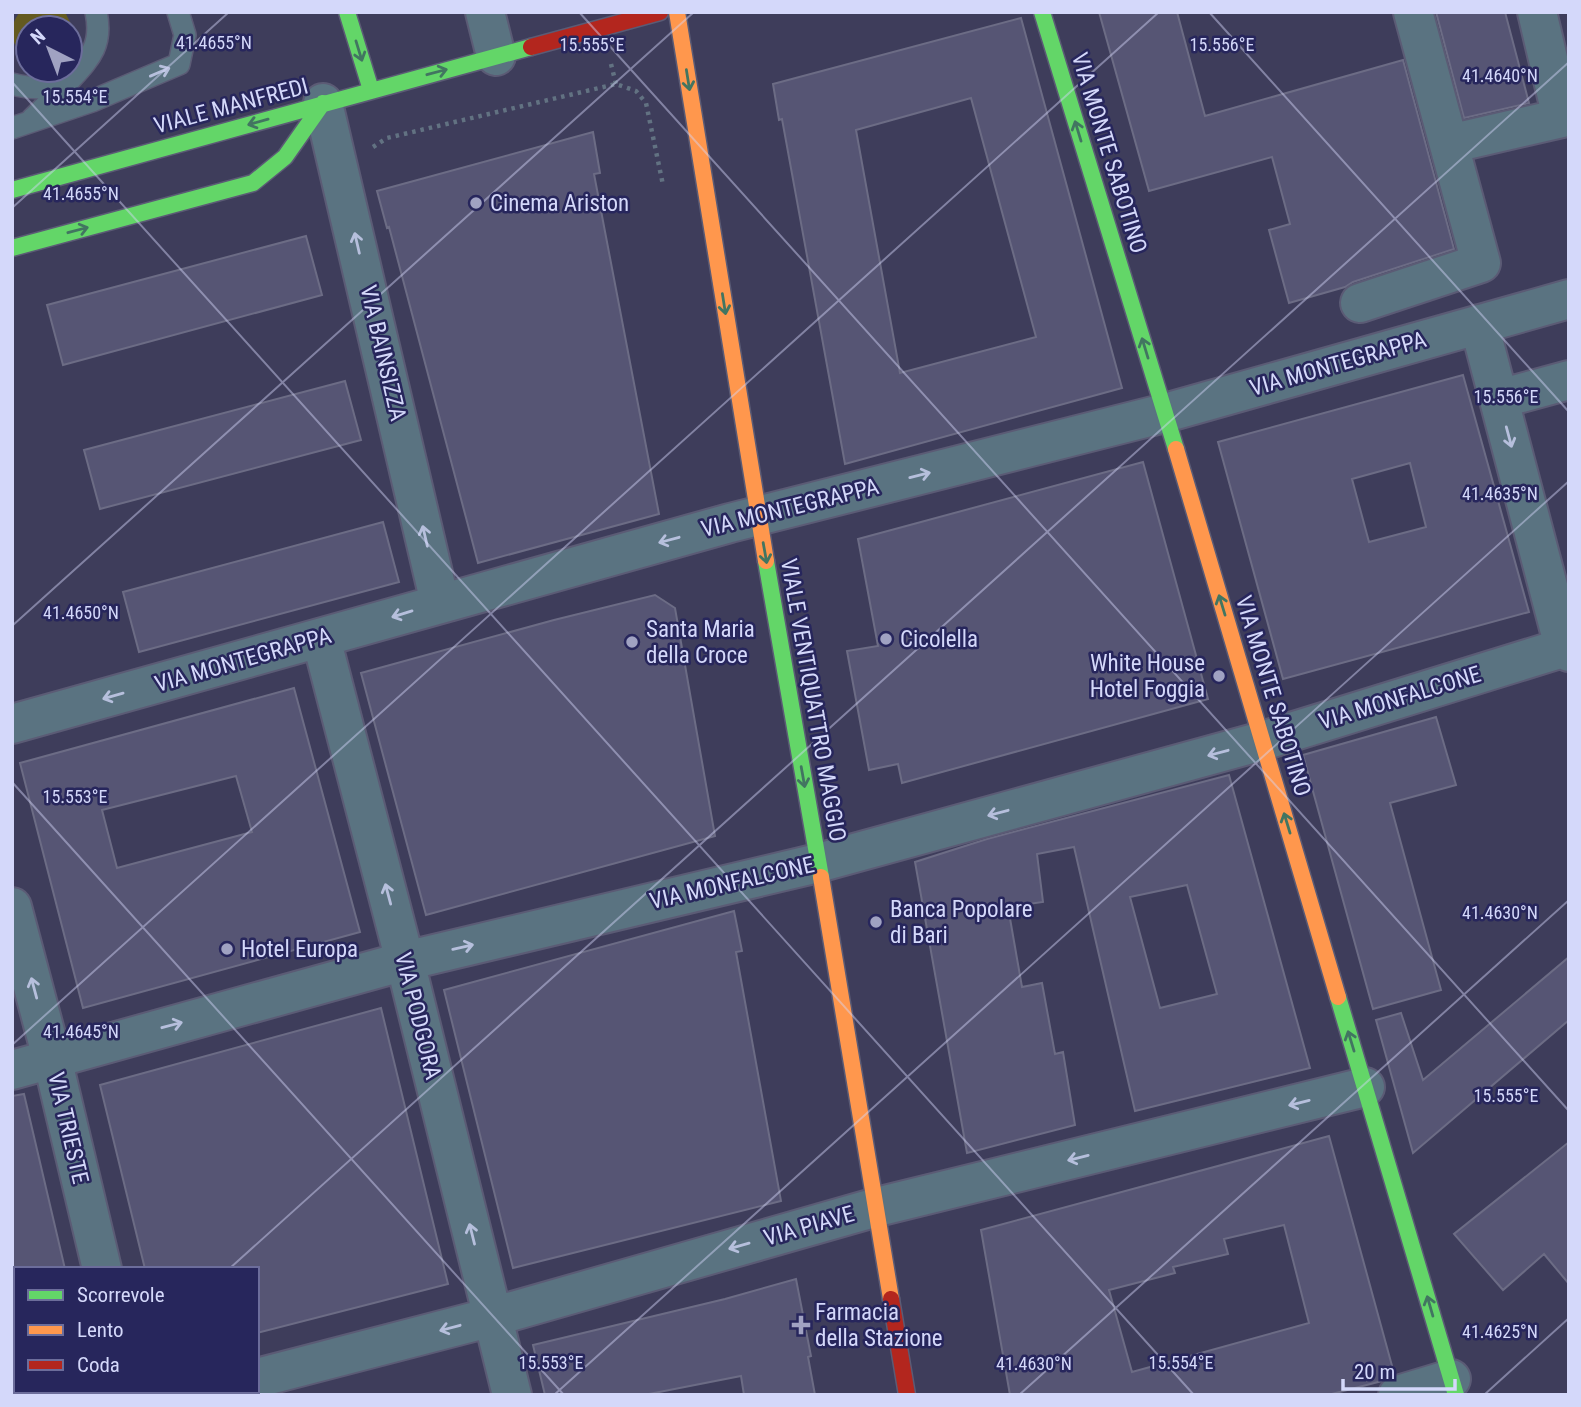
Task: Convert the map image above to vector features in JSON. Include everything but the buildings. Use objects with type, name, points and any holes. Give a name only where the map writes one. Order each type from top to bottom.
[{"type":"street","points":[[347,12],[371,90]]},
{"type":"street","points":[[485,12],[496,56]]},
{"type":"street","points":[[323,103],[496,56],[588,21],[660,12]]},
{"type":"street","name":"VIALE VENTIQUATTRO MAGGIO","points":[[677,12],[758,516],[907,1395]]},
{"type":"street","name":"VIA MONTE SABOTINO","points":[[1041,12],[1165,414],[1454,1387]]},
{"type":"street","points":[[1360,303],[1481,263],[1413,12]]},
{"type":"street","points":[[1449,144],[1562,118],[1537,12]]},
{"type":"street","name":"VIALE MANFREDI","points":[[12,190],[323,103]]},
{"type":"street","name":"VIALE MANFREDI","points":[[12,248],[253,183],[285,157],[323,103]]},
{"type":"street","name":"VIA BAINSIZZA","points":[[323,103],[440,603]]},
{"type":"street","name":"VIA MONTEGRAPPA","points":[[12,724],[758,516],[1165,414],[1569,299]]},
{"type":"street","points":[[1479,324],[1567,649]]},
{"type":"street","points":[[1499,399],[1569,380]]},
{"type":"street","name":"VIA PODGORA","points":[[321,638],[405,961],[512,1395]]},
{"type":"street","name":"VIA MONFALCONE","points":[[12,1069],[405,961],[818,863],[1262,741],[1567,649]]},
{"type":"street","name":"VIA TRIESTE","points":[[12,907],[52,1058],[102,1267]]},
{"type":"street","name":"VIA PIAVE","points":[[259,1377],[492,1317],[877,1207],[1365,1087]]},
{"type":"street","points":[[1398,1395],[1454,1387]]},
{"type":"lane","points":[[84,66],[96,44],[99,24],[96,12]]},
{"type":"lane","points":[[20,125],[92,102],[179,64],[185,35],[178,12]]},
{"type":"lane","points":[[12,84],[32,89],[59,84]]},
{"type":"lane","points":[[20,125],[65,84]]},
{"type":"shaded area","points":[[65,12],[66,14],[19,14]]},
{"type":"traffic: fast","points":[[347,12],[371,90]]},
{"type":"traffic: fast","points":[[1042,12],[1176,449]]},
{"type":"traffic: fast","points":[[12,190],[531,47]]},
{"type":"traffic: fast","points":[[12,248],[253,183],[285,157],[323,103]]},
{"type":"traffic: fast","points":[[766,561],[821,877]]},
{"type":"traffic: fast","points":[[1338,997],[1456,1395]]},
{"type":"traffic: slow","points":[[677,12],[766,561]]},
{"type":"traffic: slow","points":[[1176,449],[1338,997]]},
{"type":"traffic: slow","points":[[821,877],[891,1299]]},
{"type":"traffic: jam","points":[[531,47],[660,12]]},
{"type":"traffic: jam","points":[[891,1299],[907,1395]]},
{"type":"place","name":"Cinema Ariston","points":[[476,203]]},
{"type":"place","name":"Cicolella","points":[[886,639]]},
{"type":"place","name":"Santa Maria della Croce","points":[[632,642]]},
{"type":"place","name":"White House Hotel Foggia","points":[[1219,676]]},
{"type":"place","name":"Banca Popolare di Bari","points":[[876,922]]},
{"type":"place","name":"Hotel Europa","points":[[227,949]]},
{"type":"place","name":"Farmacia della Stazione","points":[[801,1325]]}]
